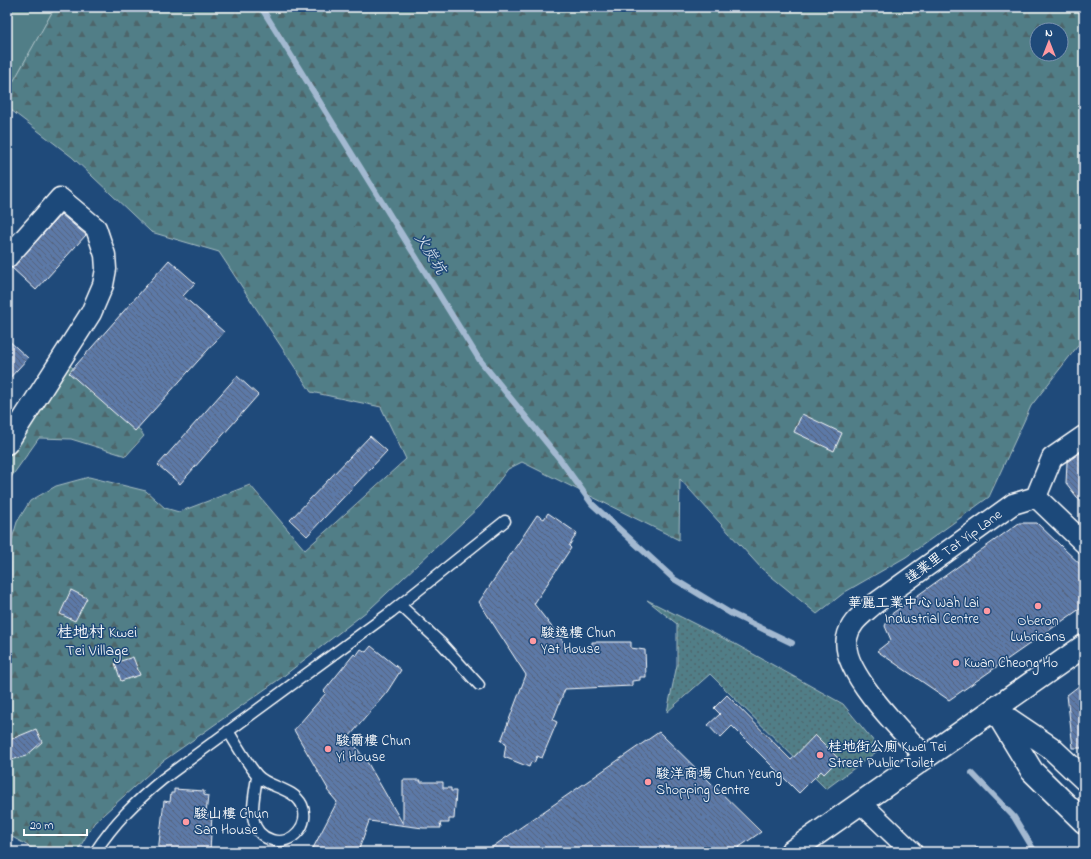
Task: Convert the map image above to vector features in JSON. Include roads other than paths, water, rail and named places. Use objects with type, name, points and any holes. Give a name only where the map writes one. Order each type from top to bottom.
[{"type":"street","points":[[7,258],[60,198],[96,228],[105,255],[106,269],[104,285],[91,313],[7,444]]},
{"type":"street","points":[[1084,436],[1052,458],[1036,496],[1084,543]]},
{"type":"street","name":"達業里 Tat Yip Lane","points":[[926,757],[904,735],[878,704],[852,667],[847,654],[846,638],[853,622],[873,605],[1013,504],[1036,496]]},
{"type":"street","points":[[791,852],[1084,646]]},
{"type":"street","points":[[995,710],[1050,746],[1084,779]]},
{"type":"street","points":[[995,710],[1032,771],[1084,822]]},
{"type":"street","points":[[861,803],[912,852]]},
{"type":"lane","points":[[95,852],[111,828],[135,801],[162,779],[400,605],[505,521]]},
{"type":"lane","points":[[400,605],[442,644],[479,685]]},
{"type":"lane","points":[[228,731],[258,776],[289,792],[302,804],[304,818],[302,825],[295,835],[290,838],[282,841],[267,838],[258,831],[254,824],[252,816],[258,776]]},
{"type":"waterway","name":"火炭坑","points":[[261,7],[479,359],[559,458],[592,504],[674,579],[730,613],[792,643]]},
{"type":"waterway","points":[[972,773],[1014,817],[1035,852]]},
{"type":"place","name":"Oberon Lubricans","points":[[1038,606]]},
{"type":"place","name":"華麗工業中心 Wah Lai Industrial Centre","points":[[987,611]]},
{"type":"place","name":"駿逸樓 Chun Yat House","points":[[533,641]]},
{"type":"place","name":"Kwan Cheong Ho","points":[[956,663]]},
{"type":"place","name":"駿爾樓 Chun Yi House","points":[[328,749]]},
{"type":"place","name":"桂地街公廁 Kwei Tei Street Public Toilet","points":[[820,755]]},
{"type":"place","name":"駿洋商場 Chun Yeung Shopping Centre","points":[[648,782]]},
{"type":"place","name":"駿山樓 Chun San House","points":[[186,822]]},
{"type":"district","name":"桂地村 Kwei Tei Village","points":[[97,642]]}]
